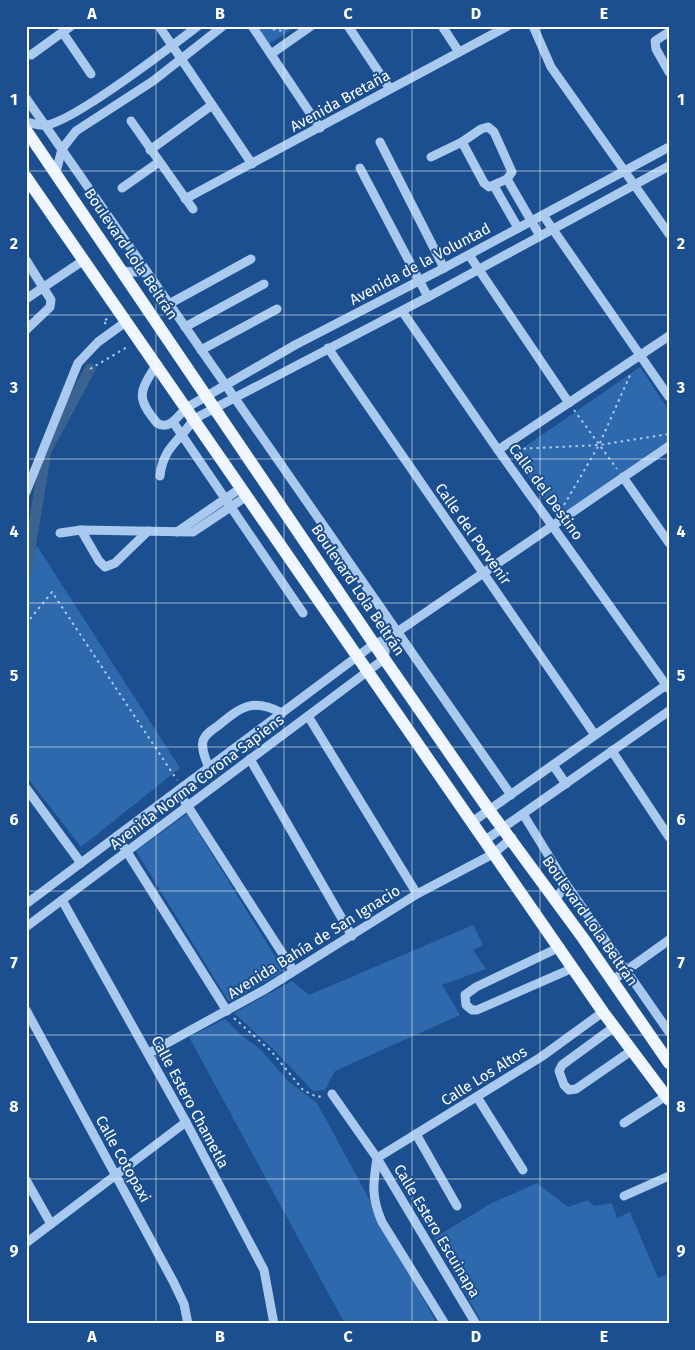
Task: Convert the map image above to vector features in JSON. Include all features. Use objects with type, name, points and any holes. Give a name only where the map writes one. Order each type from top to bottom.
[{"type":"main road","name":"Boulevard Lola Beltrán","points":[[26,130],[384,659],[489,810],[512,838],[612,980],[664,1046],[669,1063]]},
{"type":"main road","points":[[26,177],[157,364],[493,854],[560,947],[603,1012],[667,1098]]},
{"type":"street","points":[[31,55],[71,26]]},
{"type":"street","points":[[159,26],[252,164]]},
{"type":"street","points":[[26,122],[45,125],[63,119],[86,105],[198,26]]},
{"type":"street","points":[[56,172],[62,149],[76,131],[98,118],[181,60],[224,26]]},
{"type":"street","points":[[252,26],[320,128]]},
{"type":"street","points":[[271,54],[311,26]]},
{"type":"street","points":[[348,26],[390,89]]},
{"type":"street","points":[[442,26],[459,52]]},
{"type":"street","name":"Avenida Bretaña","points":[[185,199],[508,26]]},
{"type":"street","points":[[533,26],[551,67],[669,234]]},
{"type":"street","points":[[669,32],[655,41],[656,49],[669,72]]},
{"type":"street","points":[[63,33],[91,74]]},
{"type":"street","points":[[26,98],[511,795]]},
{"type":"street","points":[[86,105],[98,118]]},
{"type":"street","points":[[150,150],[212,105]]},
{"type":"street","points":[[131,121],[193,209]]},
{"type":"street","points":[[431,157],[462,142],[481,129],[491,129],[511,167],[510,176],[494,186]]},
{"type":"street","points":[[380,142],[444,268]]},
{"type":"street","points":[[462,142],[484,183],[494,186],[518,228]]},
{"type":"street","name":"Avenida de la Voluntad","points":[[173,422],[186,408],[295,345],[469,255],[669,147]]},
{"type":"street","points":[[122,188],[159,162]]},
{"type":"street","points":[[160,476],[167,451],[183,437],[194,419],[303,360],[479,270],[669,166]]},
{"type":"street","points":[[360,168],[428,297]]},
{"type":"street","points":[[507,179],[530,222],[540,236]]},
{"type":"street","points":[[508,210],[520,203]]},
{"type":"street","points":[[543,215],[669,397]]},
{"type":"street","points":[[469,255],[569,403]]},
{"type":"street","points":[[169,304],[251,259]]},
{"type":"street","points":[[26,260],[50,296],[50,307],[26,330]]},
{"type":"street","points":[[26,299],[84,260]]},
{"type":"street","points":[[122,270],[147,273]]},
{"type":"street","points":[[185,327],[264,284]]},
{"type":"street","points":[[201,350],[278,309]]},
{"type":"street","name":"Calle del Destino","points":[[402,310],[498,450],[668,686]]},
{"type":"street","points":[[26,492],[78,363],[98,342],[127,321]]},
{"type":"street","points":[[498,450],[669,336]]},
{"type":"street","points":[[295,345],[303,360]]},
{"type":"street","name":"Calle del Porvenir","points":[[328,348],[595,735]]},
{"type":"street","points":[[157,364],[142,389],[142,401],[160,426],[173,422],[303,613]]},
{"type":"street","name":"Avenida Norma Corona Sapiens","points":[[27,901],[81,863],[374,644],[387,639],[669,446]]},
{"type":"street","points":[[623,477],[669,543]]},
{"type":"street","points":[[60,533],[82,530],[176,532],[198,530],[228,503],[244,492]]},
{"type":"street","points":[[82,530],[99,562],[105,566],[115,563],[148,531]]},
{"type":"street","points":[[384,659],[387,639]]},
{"type":"street","name":"Avenida Norma Corona Sapiens","points":[[26,927],[384,659]]},
{"type":"street","points":[[472,822],[668,686]]},
{"type":"street","points":[[209,768],[204,754],[203,741],[206,736],[234,713],[242,707],[261,704],[282,713]]},
{"type":"street","points":[[484,841],[669,712]]},
{"type":"street","points":[[308,716],[417,894]]},
{"type":"street","points":[[612,751],[669,837]]},
{"type":"street","points":[[250,759],[352,936]]},
{"type":"street","points":[[552,765],[566,784]]},
{"type":"street","points":[[26,788],[81,863]]},
{"type":"street","points":[[180,789],[188,806],[293,970]]},
{"type":"street","points":[[524,814],[566,884],[669,1032]]},
{"type":"street","points":[[117,836],[227,1011]]},
{"type":"street","name":"Avenida Bahía de San Ignacio","points":[[148,1053],[227,1011],[352,936],[417,894],[493,854],[512,838]]},
{"type":"street","points":[[556,899],[566,884]]},
{"type":"street","name":"Calle Estero Chametla","points":[[62,900],[186,1122],[264,1270],[274,1324]]},
{"type":"street","points":[[612,980],[669,940]]},
{"type":"street","points":[[560,947],[476,987],[465,995],[466,1005],[472,1010],[477,1010],[573,968]]},
{"type":"street","name":"Calle Cotopaxi","points":[[26,1010],[173,1281],[184,1304],[188,1324]]},
{"type":"street","name":"Calle Los Altos","points":[[377,1158],[541,1057],[603,1012]]},
{"type":"street","points":[[614,1027],[562,1065],[559,1071],[564,1085],[569,1090],[576,1089],[631,1051]]},
{"type":"street","points":[[332,1094],[377,1158]]},
{"type":"street","points":[[477,1097],[523,1170]]},
{"type":"street","points":[[624,1123],[667,1098]]},
{"type":"street","points":[[26,1243],[186,1122]]},
{"type":"street","points":[[416,1134],[457,1206]]},
{"type":"street","name":"Calle Estero Escuinapa","points":[[377,1158],[373,1181],[375,1206],[386,1228],[445,1324]]},
{"type":"street","name":"Calle Estero Escuinapa","points":[[377,1158],[476,1324]]},
{"type":"street","points":[[624,1196],[669,1176]]},
{"type":"street","points":[[26,1180],[51,1224]]},
{"type":"path","points":[[267,26],[275,31],[287,30],[290,26]]},
{"type":"path","points":[[90,369],[140,340]]},
{"type":"path","points":[[553,525],[599,445],[632,373]]},
{"type":"path","points":[[569,403],[623,477]]},
{"type":"path","points":[[498,450],[599,445],[669,434]]},
{"type":"path","points":[[26,624],[52,592],[180,789]]},
{"type":"path","points":[[227,1011],[272,1052],[303,1090],[316,1096],[332,1094]]},
{"type":"shaded area","points":[[258,26],[297,26],[269,44]]},
{"type":"shaded area","points":[[640,367],[669,411],[669,440],[557,517],[513,455]]},
{"type":"shaded area","points":[[37,546],[180,768],[81,847],[26,776],[26,570]]},
{"type":"shaded area","points":[[187,814],[284,971],[229,1002],[136,851]]},
{"type":"shaded area","points":[[473,925],[483,945],[473,950],[486,969],[442,985],[460,1015],[335,1071],[325,1090],[313,1091],[273,1049],[234,1013],[292,981],[309,995]]},
{"type":"shaded area","points":[[225,1019],[241,1035],[260,1049],[288,1081],[317,1103],[437,1324],[345,1324],[189,1037]]},
{"type":"shaded area","points":[[537,1183],[568,1207],[588,1200],[594,1206],[612,1203],[617,1218],[630,1212],[658,1278],[669,1274],[669,1324],[483,1324],[434,1238],[492,1203]]},
{"type":"waterway","points":[[26,573],[46,451],[90,369]]}]
